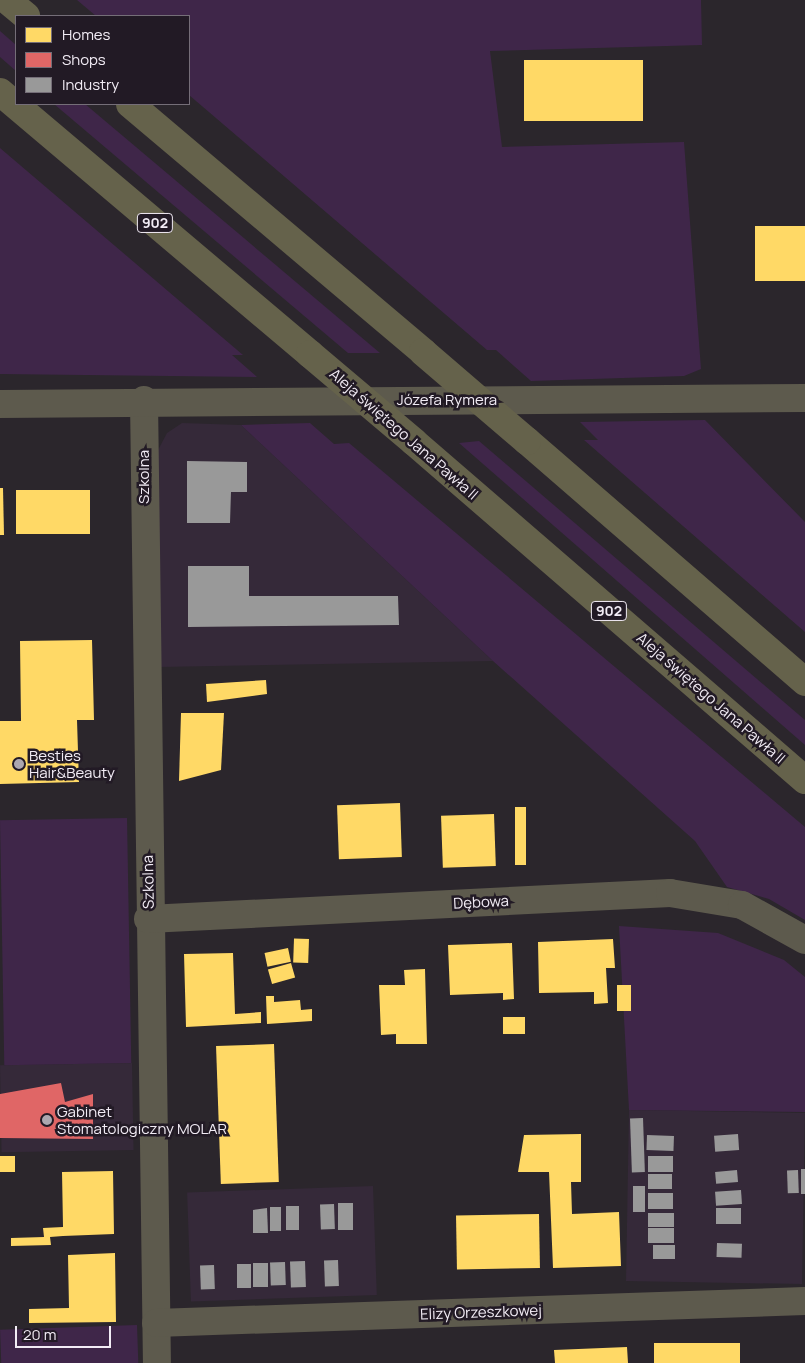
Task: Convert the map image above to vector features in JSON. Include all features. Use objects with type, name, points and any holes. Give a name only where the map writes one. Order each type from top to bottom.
[{"type":"main road","points":[[7,0],[25,15]]},
{"type":"main road","name":"Aleja świętego Jana Pawła II","points":[[0,92],[15,105]]},
{"type":"main road","name":"Aleja świętego Jana Pawła II","points":[[15,105],[414,442],[805,780]]},
{"type":"main road","points":[[131,105],[527,441],[805,682]]},
{"type":"street","name":"Józefa Rymera","points":[[0,404],[144,400],[805,398]]},
{"type":"street","name":"Szkolna","points":[[144,400],[148,919],[157,1363]]},
{"type":"street","name":"Dębowa","points":[[148,919],[670,893],[742,905],[805,940]]},
{"type":"street","name":"Elizy Orzeszkowej","points":[[156,1323],[805,1301]]},
{"type":"shaded area","points":[[77,0],[701,0],[702,45],[490,51],[502,147],[684,142],[701,369],[684,376],[531,381],[496,350],[487,350],[190,96],[190,15],[95,15]]},
{"type":"shaded area","points":[[0,31],[15,44],[15,70],[0,57]]},
{"type":"shaded area","points":[[55,105],[86,105],[380,353],[348,353]]},
{"type":"shaded area","points":[[0,148],[243,355],[232,355],[257,377],[0,374]]},
{"type":"shaded area","points":[[705,420],[805,522],[805,632],[584,440],[598,440],[580,422]]},
{"type":"shaded area","points":[[182,423],[241,425],[493,661],[159,667],[156,454],[167,433]]},
{"type":"shaded area","points":[[310,423],[334,444],[349,443],[805,827],[805,920],[769,899],[727,887],[695,841],[493,661],[241,425]]},
{"type":"shaded area","points":[[479,441],[805,720],[805,745],[459,443]]},
{"type":"shaded area","points":[[127,818],[131,1063],[4,1065],[0,820]]},
{"type":"shaded area","points":[[619,926],[718,933],[784,960],[805,977],[805,1112],[629,1110]]},
{"type":"shaded area","points":[[132,1063],[134,1150],[2,1152],[0,1065]]},
{"type":"shaded area","points":[[629,1110],[805,1113],[802,1284],[626,1281]]},
{"type":"shaded area","points":[[373,1186],[377,1295],[191,1301],[187,1192]]},
{"type":"shaded area","points":[[137,1325],[138,1363],[1,1363],[0,1330]]},
{"type":"building: Homes","points":[[524,60],[643,60],[643,121],[524,121]]},
{"type":"building: Homes","points":[[755,226],[805,226],[805,281],[755,281]]},
{"type":"building: Homes","points":[[0,488],[3,488],[4,535],[0,535]]},
{"type":"building: Homes","points":[[16,490],[90,490],[90,534],[16,534]]},
{"type":"building: Homes","points":[[92,640],[94,720],[77,720],[79,782],[0,784],[0,721],[21,721],[20,641]]},
{"type":"building: Homes","points":[[266,680],[267,694],[207,702],[206,684]]},
{"type":"building: Homes","points":[[181,713],[224,713],[221,770],[179,781]]},
{"type":"building: Homes","points":[[400,803],[402,857],[339,859],[337,805]]},
{"type":"building: Homes","points":[[515,807],[526,807],[526,865],[515,865]]},
{"type":"building: Homes","points":[[494,814],[496,866],[443,868],[441,816]]},
{"type":"building: Homes","points":[[294,938],[309,939],[308,963],[293,962]]},
{"type":"building: Homes","points":[[613,939],[615,968],[606,968],[608,1003],[594,1004],[594,992],[539,993],[538,942]]},
{"type":"building: Homes","points":[[512,943],[514,999],[503,1000],[503,993],[450,995],[448,945]]},
{"type":"building: Homes","points":[[288,948],[291,962],[267,967],[265,953]]},
{"type":"building: Homes","points":[[233,953],[235,1014],[261,1012],[261,1023],[186,1027],[184,954]]},
{"type":"building: Homes","points":[[291,963],[295,977],[272,984],[268,970]]},
{"type":"building: Homes","points":[[425,969],[427,1044],[396,1044],[396,1034],[381,1035],[379,985],[405,985],[404,970]]},
{"type":"building: Homes","points":[[617,985],[631,985],[631,1011],[617,1011]]},
{"type":"building: Homes","points":[[266,996],[274,996],[274,1002],[300,1000],[301,1010],[312,1009],[312,1021],[267,1024]]},
{"type":"building: Homes","points":[[503,1017],[525,1017],[525,1034],[503,1034]]},
{"type":"building: Homes","points":[[274,1044],[279,1182],[221,1184],[216,1046]]},
{"type":"building: Homes","points":[[581,1134],[581,1182],[571,1182],[572,1214],[619,1212],[621,1266],[553,1268],[549,1172],[518,1172],[524,1135]]},
{"type":"building: Homes","points":[[0,1156],[15,1156],[15,1172],[0,1172]]},
{"type":"building: Homes","points":[[113,1171],[114,1234],[50,1237],[51,1245],[11,1246],[11,1238],[44,1237],[43,1228],[63,1227],[62,1172]]},
{"type":"building: Homes","points":[[539,1214],[540,1268],[457,1269],[456,1215]]},
{"type":"building: Homes","points":[[115,1253],[116,1322],[29,1323],[29,1309],[69,1308],[68,1255]]},
{"type":"building: Homes","points":[[654,1343],[740,1343],[740,1363],[654,1363]]},
{"type":"building: Homes","points":[[627,1347],[628,1363],[555,1363],[554,1350]]},
{"type":"building: Shops","name":"Gabinet Stomatologiczny MOLAR","points":[[61,1083],[65,1102],[93,1094],[93,1139],[0,1138],[0,1094]]},
{"type":"building: Industry","points":[[187,461],[247,462],[247,492],[231,492],[230,523],[187,523]]},
{"type":"building: Industry","points":[[188,566],[249,566],[249,596],[398,596],[399,625],[188,627]]},
{"type":"building: Industry","points":[[630,1118],[643,1118],[645,1172],[632,1172]]},
{"type":"building: Industry","points":[[738,1134],[739,1150],[715,1152],[714,1136]]},
{"type":"building: Industry","points":[[647,1135],[674,1136],[673,1151],[646,1150]]},
{"type":"building: Industry","points":[[648,1156],[673,1156],[673,1172],[648,1172]]},
{"type":"building: Industry","points":[[801,1169],[805,1169],[805,1194],[801,1194]]},
{"type":"building: Industry","points":[[737,1170],[738,1182],[716,1184],[715,1172]]},
{"type":"building: Industry","points":[[787,1170],[798,1170],[799,1193],[788,1193]]},
{"type":"building: Industry","points":[[648,1174],[672,1174],[672,1189],[648,1189]]},
{"type":"building: Industry","points":[[633,1186],[645,1186],[645,1212],[633,1212]]},
{"type":"building: Industry","points":[[741,1190],[742,1204],[716,1206],[715,1192]]},
{"type":"building: Industry","points":[[648,1193],[673,1193],[673,1209],[648,1209]]},
{"type":"building: Industry","points":[[338,1203],[353,1203],[353,1230],[338,1230]]},
{"type":"building: Industry","points":[[320,1204],[334,1204],[335,1229],[321,1229]]},
{"type":"building: Industry","points":[[286,1206],[299,1206],[299,1230],[286,1230]]},
{"type":"building: Industry","points":[[270,1207],[281,1207],[281,1231],[270,1231]]},
{"type":"building: Industry","points":[[267,1208],[268,1233],[253,1233],[253,1210]]},
{"type":"building: Industry","points":[[716,1208],[741,1208],[741,1224],[716,1224]]},
{"type":"building: Industry","points":[[648,1213],[674,1213],[674,1227],[648,1227]]},
{"type":"building: Industry","points":[[648,1228],[674,1228],[674,1243],[648,1243]]},
{"type":"building: Industry","points":[[717,1243],[742,1244],[741,1258],[717,1257]]},
{"type":"building: Industry","points":[[653,1245],[675,1245],[675,1259],[653,1259]]},
{"type":"building: Industry","points":[[324,1260],[338,1260],[339,1286],[325,1286]]},
{"type":"building: Industry","points":[[305,1261],[306,1287],[291,1288],[290,1262]]},
{"type":"building: Industry","points":[[285,1262],[286,1285],[271,1286],[270,1263]]},
{"type":"building: Industry","points":[[253,1263],[268,1263],[268,1287],[253,1287]]},
{"type":"building: Industry","points":[[237,1264],[251,1264],[251,1288],[237,1288]]},
{"type":"building: Industry","points":[[200,1265],[214,1265],[215,1289],[201,1289]]},
{"type":"place","name":"Besties Hair&Beauty","points":[[19,764]]},
{"type":"place","name":"Gabinet Stomatologiczny MOLAR","points":[[47,1120]]}]
